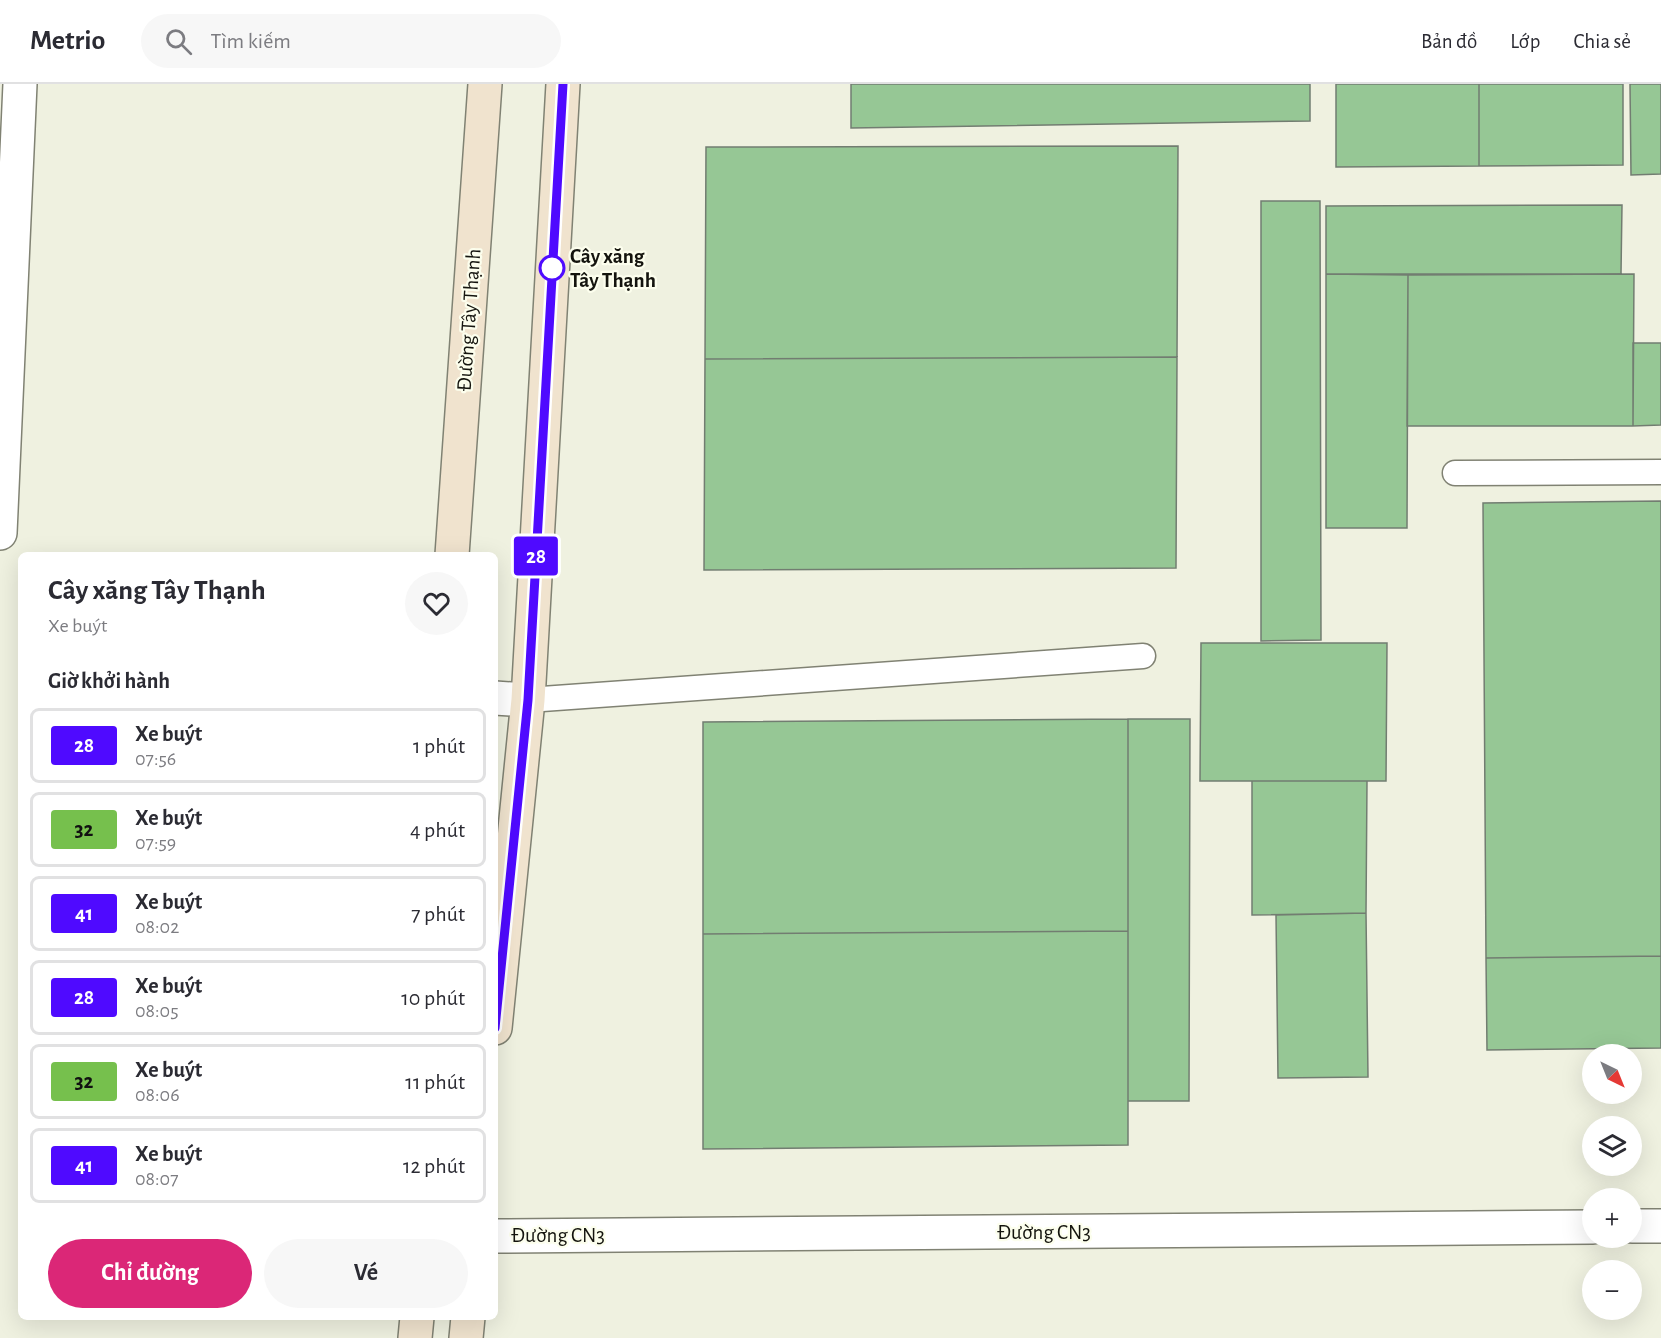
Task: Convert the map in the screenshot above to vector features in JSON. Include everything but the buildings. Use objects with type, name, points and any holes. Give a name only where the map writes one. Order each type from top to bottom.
[{"type":"street","points":[[0,533],[20,84]]},
{"type":"street","name":"Đường Tây Thạnh","points":[[453,552],[485,84]]},
{"type":"street","points":[[498,998],[528,700],[562,84]]},
{"type":"street","points":[[498,698],[528,700]]},
{"type":"street","points":[[1642,1226],[1661,1226]]},
{"type":"street","name":"Đường CN3","points":[[498,1236],[1582,1227]]},
{"type":"street","points":[[415,1338],[417,1320]]},
{"type":"street","points":[[466,1338],[468,1320]]},
{"type":"lane","points":[[1455,473],[1661,472]]},
{"type":"lane","points":[[528,700],[1143,656]]},
{"type":"bus line","name":"28","points":[[498,998],[528,700],[563,84]]},
{"type":"place","name":"Cây xăng Tây Thạnh","points":[[552,268]]}]
